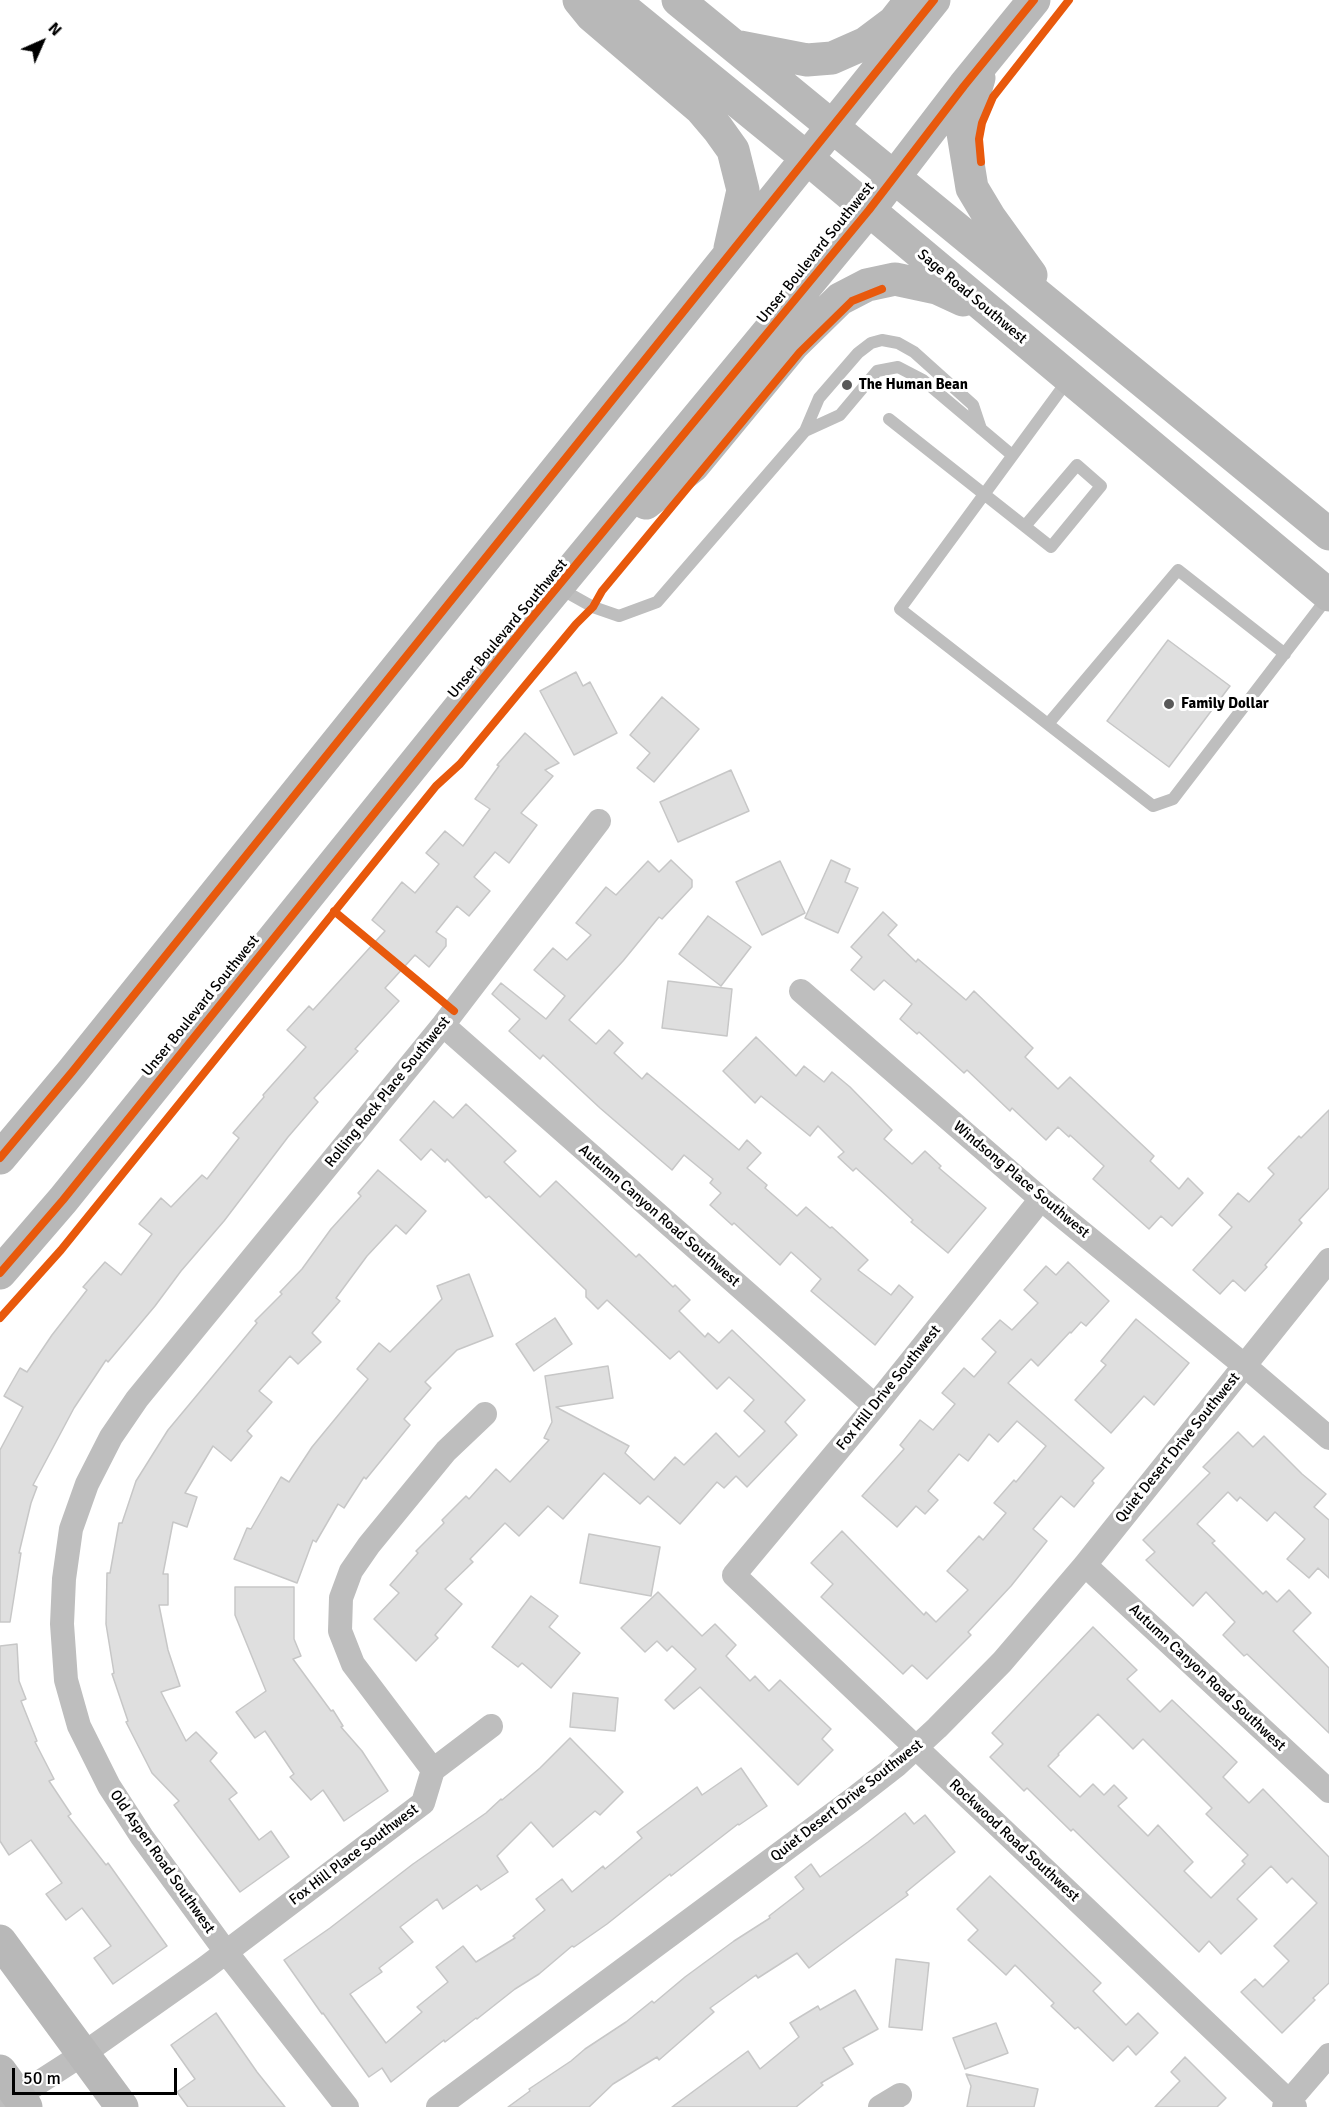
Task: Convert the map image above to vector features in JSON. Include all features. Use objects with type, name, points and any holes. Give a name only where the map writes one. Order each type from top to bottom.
[{"type":"main road","points":[[579,0],[592,16],[701,109],[733,150],[743,190],[729,254]]},
{"type":"main road","name":"Sage Road Southwest","points":[[613,0],[808,159],[1329,596]]},
{"type":"main road","points":[[678,0],[1329,534]]},
{"type":"main road","points":[[735,46],[807,60],[832,58],[866,43],[894,22],[912,0]]},
{"type":"main road","points":[[0,1158],[72,1072],[934,0]]},
{"type":"main road","name":"Unser Boulevard Southwest","points":[[0,1273],[63,1200],[558,588],[895,178],[984,61],[1034,0]]},
{"type":"main road","points":[[984,61],[963,133],[972,188],[990,218],[1056,311]]},
{"type":"main road","points":[[599,538],[693,466],[793,345],[840,299],[867,285],[895,279],[937,288],[990,312]]},
{"type":"main road","points":[[0,1941],[122,2107]]},
{"type":"street","name":"Rolling Rock Place Southwest","points":[[193,1329],[443,1025],[599,820]]},
{"type":"street","name":"Windsong Place Southwest","points":[[801,991],[1041,1199],[1329,1438]]},
{"type":"street","name":"Autumn Canyon Road Southwest","points":[[443,1025],[875,1406]]},
{"type":"street","name":"Fox Hill Drive Southwest","points":[[734,1575],[875,1406],[1041,1199]]},
{"type":"street","name":"Quiet Desert Drive Southwest","points":[[438,2107],[852,1800],[915,1748],[1002,1662],[1085,1565],[1329,1260]]},
{"type":"street","name":"Old Aspen Road Southwest","points":[[193,1329],[137,1399],[111,1437],[87,1484],[71,1529],[64,1579],[62,1624],[66,1680],[79,1726],[109,1786],[141,1837],[226,1952],[347,2107]]},
{"type":"street","points":[[485,1414],[446,1451],[369,1545],[351,1571],[341,1598],[339,1631],[353,1664],[433,1770],[491,1726]]},
{"type":"street","name":"Autumn Canyon Road Southwest","points":[[1085,1565],[1329,1791]]},
{"type":"street","name":"Rockwood Road Southwest","points":[[734,1575],[1289,2105]]},
{"type":"street","name":"Fox Hill Place Southwest","points":[[11,2095],[83,2054],[226,1952],[423,1803],[433,1770]]},
{"type":"street","points":[[1289,2105],[1329,2055]]},
{"type":"lane","points":[[558,588],[593,607],[619,616],[657,602],[805,431],[819,398],[858,353],[871,343],[882,340],[898,343],[914,352],[973,405],[981,429]]},
{"type":"lane","points":[[805,431],[840,415],[877,371],[898,367],[923,380],[1012,455]]},
{"type":"lane","points":[[1069,379],[900,609],[1154,806],[1173,799],[1329,596]]},
{"type":"lane","points":[[888,419],[1051,547],[1101,486],[1077,465],[1025,526]]},
{"type":"lane","points":[[1048,724],[1178,570],[1284,654]]},
{"type":"building","name":"Family Dollar","points":[[1168,640],[1230,686],[1169,767],[1107,721]]},
{"type":"building","points":[[576,672],[583,686],[590,682],[617,733],[574,755],[540,691]]},
{"type":"building","points":[[662,697],[699,729],[654,782],[637,768],[650,753],[630,735]]},
{"type":"building","points":[[525,733],[559,763],[545,770],[553,776],[521,813],[537,825],[509,863],[495,852],[474,877],[490,891],[469,916],[457,906],[436,932],[446,939],[446,946],[429,967],[415,955],[385,988],[399,1001],[355,1049],[358,1051],[314,1098],[318,1102],[288,1137],[224,1221],[108,1362],[106,1360],[74,1408],[33,1485],[37,1487],[19,1553],[21,1553],[10,1622],[0,1622],[0,1450],[23,1407],[4,1396],[20,1368],[27,1372],[87,1290],[83,1287],[105,1262],[121,1275],[152,1234],[139,1224],[161,1198],[171,1207],[202,1175],[207,1179],[239,1138],[233,1133],[306,1047],[287,1030],[309,1006],[313,1010],[385,931],[372,920],[402,882],[415,893],[439,864],[426,853],[445,831],[463,846],[490,809],[475,799],[499,766],[497,765]]},
{"type":"building","points":[[731,770],[749,811],[678,842],[660,802]]},
{"type":"building","points":[[671,860],[692,880],[692,887],[662,919],[659,917],[623,961],[569,1020],[596,1044],[609,1030],[623,1043],[614,1053],[642,1079],[647,1073],[739,1150],[747,1140],[761,1153],[747,1168],[767,1185],[765,1188],[797,1216],[806,1207],[830,1228],[832,1227],[868,1260],[858,1270],[891,1295],[899,1285],[913,1297],[875,1345],[811,1291],[821,1279],[791,1252],[780,1265],[734,1223],[732,1225],[710,1205],[721,1193],[710,1183],[713,1179],[684,1155],[672,1170],[543,1055],[540,1059],[509,1031],[520,1019],[492,994],[501,983],[546,1019],[565,996],[534,970],[553,948],[567,960],[591,935],[576,923],[606,887],[616,895],[648,861],[659,872]]},
{"type":"building","points":[[831,860],[850,869],[845,882],[858,888],[838,933],[805,918]]},
{"type":"building","points":[[780,861],[805,913],[762,935],[736,882]]},
{"type":"building","points":[[883,912],[897,925],[888,935],[916,962],[918,959],[966,1000],[974,991],[1033,1048],[1025,1057],[1058,1089],[1070,1077],[1154,1156],[1150,1161],[1179,1189],[1188,1178],[1203,1193],[1172,1226],[1161,1216],[1149,1229],[1093,1179],[1104,1166],[1070,1135],[1069,1137],[1058,1127],[1046,1140],[1012,1108],[1010,1111],[967,1070],[964,1073],[919,1032],[917,1034],[900,1019],[912,1004],[884,980],[874,990],[851,970],[862,957],[851,947]]},
{"type":"building","points":[[708,916],[751,947],[721,986],[679,954]]},
{"type":"building","points":[[668,981],[732,989],[727,1036],[662,1028]]},
{"type":"building","points":[[756,1037],[796,1076],[804,1066],[824,1082],[832,1072],[892,1130],[884,1139],[912,1164],[925,1151],[941,1166],[939,1168],[986,1208],[948,1253],[911,1222],[913,1220],[856,1168],[853,1171],[838,1157],[844,1152],[818,1126],[810,1136],[761,1096],[755,1103],[723,1071]]},
{"type":"building","points":[[434,1101],[453,1118],[466,1104],[516,1151],[504,1162],[540,1197],[556,1181],[636,1257],[639,1254],[690,1300],[679,1311],[705,1337],[708,1333],[719,1343],[732,1330],[805,1400],[785,1422],[797,1435],[747,1487],[736,1476],[724,1488],[717,1482],[680,1524],[648,1496],[640,1504],[604,1473],[563,1519],[548,1506],[519,1536],[505,1523],[470,1559],[473,1562],[445,1589],[462,1604],[435,1635],[438,1638],[416,1661],[374,1619],[399,1593],[390,1585],[418,1553],[416,1551],[444,1523],[442,1520],[466,1496],[469,1499],[496,1469],[510,1482],[549,1440],[544,1438],[552,1422],[545,1376],[608,1366],[613,1398],[556,1407],[629,1446],[625,1453],[654,1480],[675,1457],[684,1465],[716,1433],[739,1457],[765,1431],[744,1411],[754,1400],[729,1377],[717,1389],[679,1351],[670,1359],[607,1300],[598,1309],[586,1297],[586,1290],[489,1196],[486,1198],[447,1159],[445,1162],[431,1149],[421,1160],[400,1140]]},
{"type":"building","points":[[1329,1110],[1329,1188],[1299,1220],[1302,1223],[1245,1291],[1233,1280],[1220,1294],[1193,1270],[1232,1227],[1219,1215],[1238,1193],[1249,1202],[1274,1174],[1268,1168],[1299,1136],[1301,1138]]},
{"type":"building","points":[[378,1170],[426,1211],[406,1234],[396,1225],[367,1256],[336,1298],[340,1301],[312,1333],[321,1342],[298,1364],[290,1356],[259,1391],[272,1402],[247,1431],[252,1436],[231,1461],[213,1446],[185,1493],[197,1497],[187,1527],[173,1522],[163,1574],[168,1574],[168,1605],[159,1605],[168,1650],[180,1686],[161,1692],[186,1741],[196,1732],[217,1753],[210,1761],[237,1793],[229,1799],[259,1840],[271,1831],[289,1857],[240,1892],[174,1805],[179,1801],[152,1773],[126,1722],[128,1721],[112,1674],[114,1673],[106,1624],[107,1573],[110,1573],[119,1523],[122,1523],[136,1481],[168,1430],[257,1323],[255,1321],[282,1294],[280,1292],[302,1269],[331,1229],[361,1196],[358,1193]]},
{"type":"building","points":[[1068,1262],[1109,1301],[1086,1326],[1081,1322],[1070,1332],[1038,1366],[1031,1359],[1008,1383],[1104,1468],[1074,1507],[1061,1496],[1033,1529],[1047,1541],[1011,1586],[968,1632],[971,1635],[927,1679],[912,1665],[903,1674],[821,1597],[833,1584],[811,1563],[842,1531],[924,1615],[926,1612],[936,1622],[968,1590],[947,1571],[979,1536],[983,1540],[1006,1513],[994,1503],[1014,1480],[1016,1482],[1046,1446],[1017,1421],[998,1442],[989,1434],[968,1461],[959,1454],[928,1491],[938,1500],[925,1514],[916,1506],[897,1527],[862,1496],[904,1449],[900,1445],[920,1420],[933,1430],[955,1404],[942,1393],[964,1368],[974,1377],[996,1352],[982,1339],[1000,1320],[1012,1330],[1038,1303],[1024,1290],[1046,1266],[1056,1275]]},
{"type":"building","points":[[469,1274],[493,1336],[457,1350],[425,1382],[431,1388],[404,1419],[410,1425],[366,1479],[364,1477],[344,1508],[338,1504],[316,1542],[313,1540],[297,1583],[234,1559],[247,1528],[251,1529],[281,1477],[289,1482],[312,1447],[368,1379],[357,1369],[379,1343],[390,1352],[442,1299],[437,1286]]},
{"type":"building","points":[[555,1318],[572,1344],[534,1371],[516,1344]]},
{"type":"building","points":[[1136,1319],[1189,1363],[1154,1405],[1144,1396],[1111,1433],[1075,1400],[1106,1365],[1101,1361]]},
{"type":"building","points":[[1238,1432],[1253,1447],[1264,1436],[1326,1494],[1314,1507],[1329,1520],[1329,1578],[1318,1568],[1309,1578],[1287,1559],[1305,1539],[1275,1512],[1267,1521],[1240,1497],[1237,1501],[1228,1492],[1197,1524],[1215,1541],[1212,1543],[1263,1594],[1266,1591],[1277,1602],[1289,1590],[1311,1613],[1293,1631],[1329,1668],[1329,1733],[1247,1654],[1244,1656],[1223,1635],[1235,1622],[1206,1592],[1193,1606],[1146,1560],[1155,1552],[1143,1540],[1210,1473],[1203,1467]]},
{"type":"building","points":[[589,1534],[660,1547],[651,1596],[580,1583]]},
{"type":"building","points":[[235,1587],[294,1587],[294,1639],[301,1656],[293,1659],[331,1711],[333,1710],[343,1726],[341,1727],[362,1751],[388,1791],[344,1821],[323,1790],[311,1800],[290,1777],[294,1774],[265,1731],[255,1738],[236,1712],[266,1691],[235,1615]]},
{"type":"building","points":[[658,1592],[702,1636],[715,1624],[736,1645],[726,1656],[750,1681],[755,1676],[769,1691],[780,1680],[831,1729],[822,1739],[833,1750],[798,1785],[700,1687],[674,1709],[665,1700],[696,1669],[672,1646],[667,1651],[657,1641],[645,1652],[621,1628]]},
{"type":"building","points":[[531,1596],[558,1616],[549,1627],[580,1653],[551,1688],[522,1663],[518,1667],[492,1647]]},
{"type":"building","points":[[1093,1627],[1137,1670],[1127,1679],[1160,1712],[1172,1700],[1237,1762],[1223,1777],[1249,1803],[1263,1789],[1329,1857],[1329,1983],[1282,2033],[1241,1992],[1255,1979],[1263,1987],[1289,1961],[1274,1946],[1317,1903],[1292,1878],[1287,1883],[1271,1866],[1237,1899],[1257,1919],[1221,1954],[1209,1941],[1199,1952],[1073,1829],[1071,1831],[1027,1788],[1024,1791],[990,1757],[1003,1744],[992,1733]],"holes":[[[1098,1714],[1133,1749],[1143,1739],[1212,1808],[1206,1814],[1248,1855],[1242,1861],[1245,1864],[1211,1898],[1184,1871],[1193,1862],[1158,1825],[1148,1836],[1118,1806],[1127,1798],[1114,1785],[1104,1795],[1093,1784],[1080,1797],[1048,1766]]]},
{"type":"building","points":[[17,1644],[19,1681],[26,1699],[21,1701],[37,1741],[35,1742],[54,1779],[49,1781],[71,1814],[68,1816],[106,1865],[108,1863],[167,1946],[113,1984],[94,1958],[111,1946],[82,1908],[66,1920],[46,1894],[62,1883],[31,1840],[9,1855],[0,1841],[0,1646]]},
{"type":"building","points":[[573,1693],[618,1698],[615,1731],[570,1727]]},
{"type":"building","points":[[570,1738],[623,1792],[600,1815],[595,1811],[553,1847],[531,1822],[497,1856],[508,1872],[481,1890],[477,1885],[443,1909],[437,1899],[400,1927],[413,1942],[379,1968],[382,1972],[350,1994],[386,2043],[422,2012],[417,2007],[448,1982],[436,1967],[463,1946],[476,1962],[515,1938],[513,1936],[545,1910],[536,1899],[562,1879],[572,1892],[603,1866],[605,1869],[642,1838],[637,1832],[697,1787],[702,1795],[741,1768],[767,1806],[738,1824],[607,1924],[574,1947],[572,1946],[539,1974],[515,1989],[445,2042],[444,2040],[391,2082],[382,2068],[369,2077],[284,1960],[486,1813],[540,1768]]},
{"type":"building","points":[[905,1813],[914,1824],[925,1815],[955,1852],[906,1892],[908,1895],[809,1968],[797,1953],[758,1978],[756,1975],[710,2008],[714,2012],[659,2060],[657,2057],[613,2084],[589,2107],[508,2107],[530,2091],[529,2089],[626,2022],[652,2001],[654,2003],[734,1941],[770,1918],[769,1916],[804,1889],[795,1877],[811,1864],[820,1877]]},
{"type":"building","points":[[990,1876],[1101,1983],[1093,1991],[1126,2025],[1138,2013],[1158,2033],[1136,2055],[1128,2046],[1113,2061],[1078,2027],[1075,2029],[1051,2006],[1054,2003],[1015,1965],[1006,1975],[968,1940],[978,1930],[957,1909]]},
{"type":"building","points":[[896,1959],[929,1963],[922,2030],[889,2027]]},
{"type":"building","points":[[855,1990],[878,2029],[843,2048],[853,2064],[821,2083],[823,2085],[796,2107],[672,2107],[748,2051],[760,2069],[799,2037],[790,2023],[818,2006],[820,2010]]},
{"type":"building","points":[[216,2013],[257,2072],[285,2107],[188,2107],[177,2092],[195,2079],[171,2045]]},
{"type":"building","points":[[996,2023],[1008,2053],[965,2069],[953,2038]]},
{"type":"building","points":[[1185,2057],[1226,2098],[1217,2107],[1155,2107],[1180,2081],[1171,2072]]},
{"type":"building","points":[[966,2074],[1038,2089],[1034,2107],[967,2107],[971,2086]]},
{"type":"cycle path","points":[[0,1158],[72,1072],[934,0]]},
{"type":"cycle path","points":[[0,1273],[63,1200],[526,625],[869,210],[964,86],[1034,0]]},
{"type":"cycle path","points":[[981,162],[979,139],[982,123],[993,97],[1069,0]]},
{"type":"cycle path","points":[[0,1318],[61,1250],[436,786],[460,764],[576,624],[593,607],[602,591],[800,352],[852,301],[882,289]]},
{"type":"cycle path","points":[[334,911],[454,1011]]},
{"type":"place","name":"The Human Bean","points":[[847,385]]},
{"type":"place","name":"Family Dollar","points":[[1169,704]]}]
